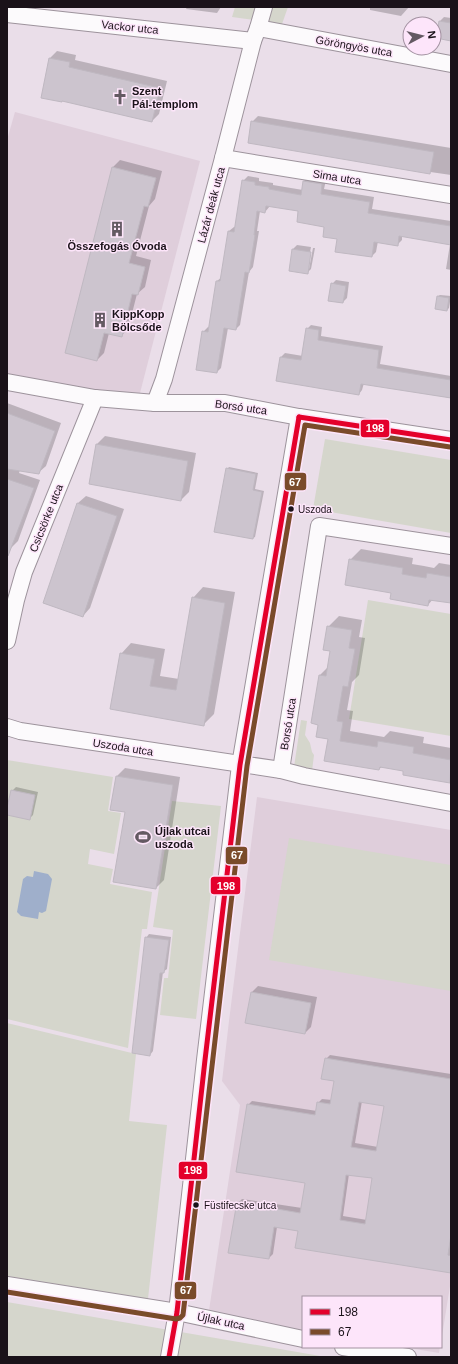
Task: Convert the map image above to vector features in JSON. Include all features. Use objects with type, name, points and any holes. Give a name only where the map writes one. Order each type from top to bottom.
[{"type":"street","name":"Lázár deák utca","points":[[155,403],[164,379],[255,34],[264,7]]},
{"type":"street","name":"Vackor utca","points":[[7,14],[255,34]]},
{"type":"street","name":"Göröngyös utca","points":[[255,34],[451,64]]},
{"type":"street","name":"Sima utca","points":[[223,158],[451,195]]},
{"type":"street","name":"Borsó utca","points":[[7,382],[96,398],[155,403],[225,403],[451,440]]},
{"type":"street","name":"Csicsörke utca","points":[[7,641],[24,572],[96,398]]},
{"type":"street","points":[[169,1357],[177,1312],[240,765],[299,416]]},
{"type":"street","name":"Borsó utca","points":[[281,770],[319,526],[451,546]]},
{"type":"street","name":"Uszoda utca","points":[[7,727],[20,731],[240,765]]},
{"type":"street","points":[[240,765],[281,770],[304,776],[451,802]]},
{"type":"street","points":[[7,1284],[177,1312]]},
{"type":"street","name":"Újlak utca","points":[[177,1312],[302,1339]]},
{"type":"street","points":[[350,1348],[408,1357]]},
{"type":"shaded area","points":[[235,7],[288,7],[282,24],[232,17]]},
{"type":"shaded area","points":[[15,112],[200,161],[140,393],[96,390],[7,374],[7,140]]},
{"type":"shaded area","points":[[325,439],[451,460],[451,533],[313,509]]},
{"type":"shaded area","points":[[368,600],[451,614],[451,736],[349,719]]},
{"type":"shaded area","points":[[301,720],[307,721],[305,735],[310,743],[314,755],[312,771],[294,767]]},
{"type":"shaded area","points":[[7,760],[113,777],[108,811],[121,813],[114,854],[90,849],[88,864],[113,869],[110,884],[152,892],[147,929],[142,929],[128,1048],[7,1019]]},
{"type":"shaded area","points":[[257,797],[451,830],[451,1235],[448,1255],[451,1256],[451,1280],[442,1336],[442,1296],[302,1296],[302,1331],[208,1317],[240,1105],[222,1081]]},
{"type":"shaded area","points":[[172,801],[221,806],[196,1019],[160,1015],[164,978],[168,978],[173,930],[153,927]]},
{"type":"shaded area","points":[[289,838],[451,865],[451,991],[269,960]]},
{"type":"shaded area","points":[[7,1023],[136,1054],[129,1121],[167,1125],[148,1299],[7,1276]]},
{"type":"shaded area","points":[[7,1302],[326,1357],[7,1357]]},
{"type":"shaded area","points":[[409,1348],[440,1348],[439,1353]]},
{"type":"water","points":[[34,871],[48,874],[52,879],[46,911],[42,913],[39,912],[38,919],[21,916],[17,912],[23,879],[27,876],[33,877]]},
{"type":"building","points":[[442,22],[451,23],[451,41],[442,39]]},
{"type":"building","name":"Szent Pál-templom","points":[[49,58],[70,62],[69,67],[160,88],[152,122],[62,101],[41,98]]},
{"type":"building","points":[[251,121],[434,152],[430,174],[248,143]]},
{"type":"building","points":[[112,167],[156,178],[148,207],[144,206],[129,263],[145,267],[138,295],[132,294],[122,337],[104,333],[97,361],[65,353]]},
{"type":"building","points":[[242,180],[255,182],[255,185],[269,187],[269,189],[301,195],[303,181],[322,184],[321,194],[370,202],[368,213],[451,226],[451,245],[399,236],[398,246],[374,242],[372,257],[335,252],[337,239],[323,237],[324,227],[297,222],[298,211],[266,206],[265,213],[257,211],[249,273],[245,272],[236,330],[224,328],[217,373],[196,370],[202,331],[208,332],[216,281],[220,281],[228,231],[234,232]]},
{"type":"building","points":[[292,249],[311,252],[308,274],[289,271]]},
{"type":"building","points":[[331,283],[346,286],[343,303],[328,301]]},
{"type":"building","points":[[437,296],[449,298],[447,311],[435,309]]},
{"type":"building","points":[[306,328],[319,330],[318,340],[379,350],[377,368],[451,380],[451,398],[361,384],[359,395],[276,381],[280,357],[301,360]]},
{"type":"building","points":[[7,413],[55,431],[39,474],[7,469]]},
{"type":"building","points":[[96,444],[188,461],[181,501],[89,484]]},
{"type":"building","points":[[226,468],[256,474],[253,490],[262,492],[253,539],[214,532]]},
{"type":"building","points":[[7,479],[34,488],[8,556],[7,556]]},
{"type":"building","points":[[77,503],[117,516],[83,617],[43,603]]},
{"type":"building","points":[[349,559],[403,568],[402,574],[413,576],[426,578],[427,573],[451,577],[451,603],[429,600],[428,606],[390,599],[391,593],[345,585]]},
{"type":"building","points":[[192,597],[225,603],[204,726],[110,709],[120,653],[155,659],[150,686],[176,690]]},
{"type":"building","points":[[327,626],[352,630],[349,648],[355,649],[348,687],[343,686],[337,721],[343,722],[340,741],[377,747],[378,741],[414,747],[413,753],[451,760],[450,783],[403,775],[403,771],[380,767],[379,770],[324,761],[328,739],[316,737],[318,725],[311,723],[319,675],[326,676],[330,651],[323,650]]},
{"type":"building","name":"Újlak utcai uszoda","points":[[116,776],[173,785],[156,889],[113,882],[125,812],[110,810]]},
{"type":"building","points":[[11,790],[35,795],[30,820],[7,815]]},
{"type":"building","points":[[145,937],[169,940],[164,973],[160,973],[150,1056],[132,1053]]},
{"type":"building","points":[[251,992],[311,1003],[305,1034],[245,1023]]},
{"type":"building","points":[[325,1058],[451,1079],[451,1235],[448,1255],[451,1256],[451,1273],[295,1248],[298,1231],[274,1227],[269,1259],[228,1253],[237,1202],[300,1213],[305,1183],[236,1172],[247,1104],[315,1115],[317,1102],[330,1104],[334,1081],[321,1079]],"holes":[[[359,1102],[384,1106],[376,1151],[351,1147]],[[346,1175],[372,1178],[365,1224],[340,1220]]]},
{"type":"transit line","name":"198","points":[[299,417],[451,440]]},
{"type":"transit line","name":"198","points":[[169,1357],[177,1312],[240,765],[299,417]]},
{"type":"transit line","name":"67","points":[[7,1292],[176,1319],[183,1315],[247,766],[305,425],[450,447]]},
{"type":"place","name":"Szent Pál-templom","points":[[120,97]]},
{"type":"place","name":"Összefogás Óvoda","points":[[117,229]]},
{"type":"place","name":"KippKopp Bölcsőde","points":[[100,320]]},
{"type":"place","name":"Uszoda","points":[[291,509]]},
{"type":"place","name":"Újlak utcai uszoda","points":[[143,837]]},
{"type":"place","name":"Füstifecske utca","points":[[196,1205]]}]
